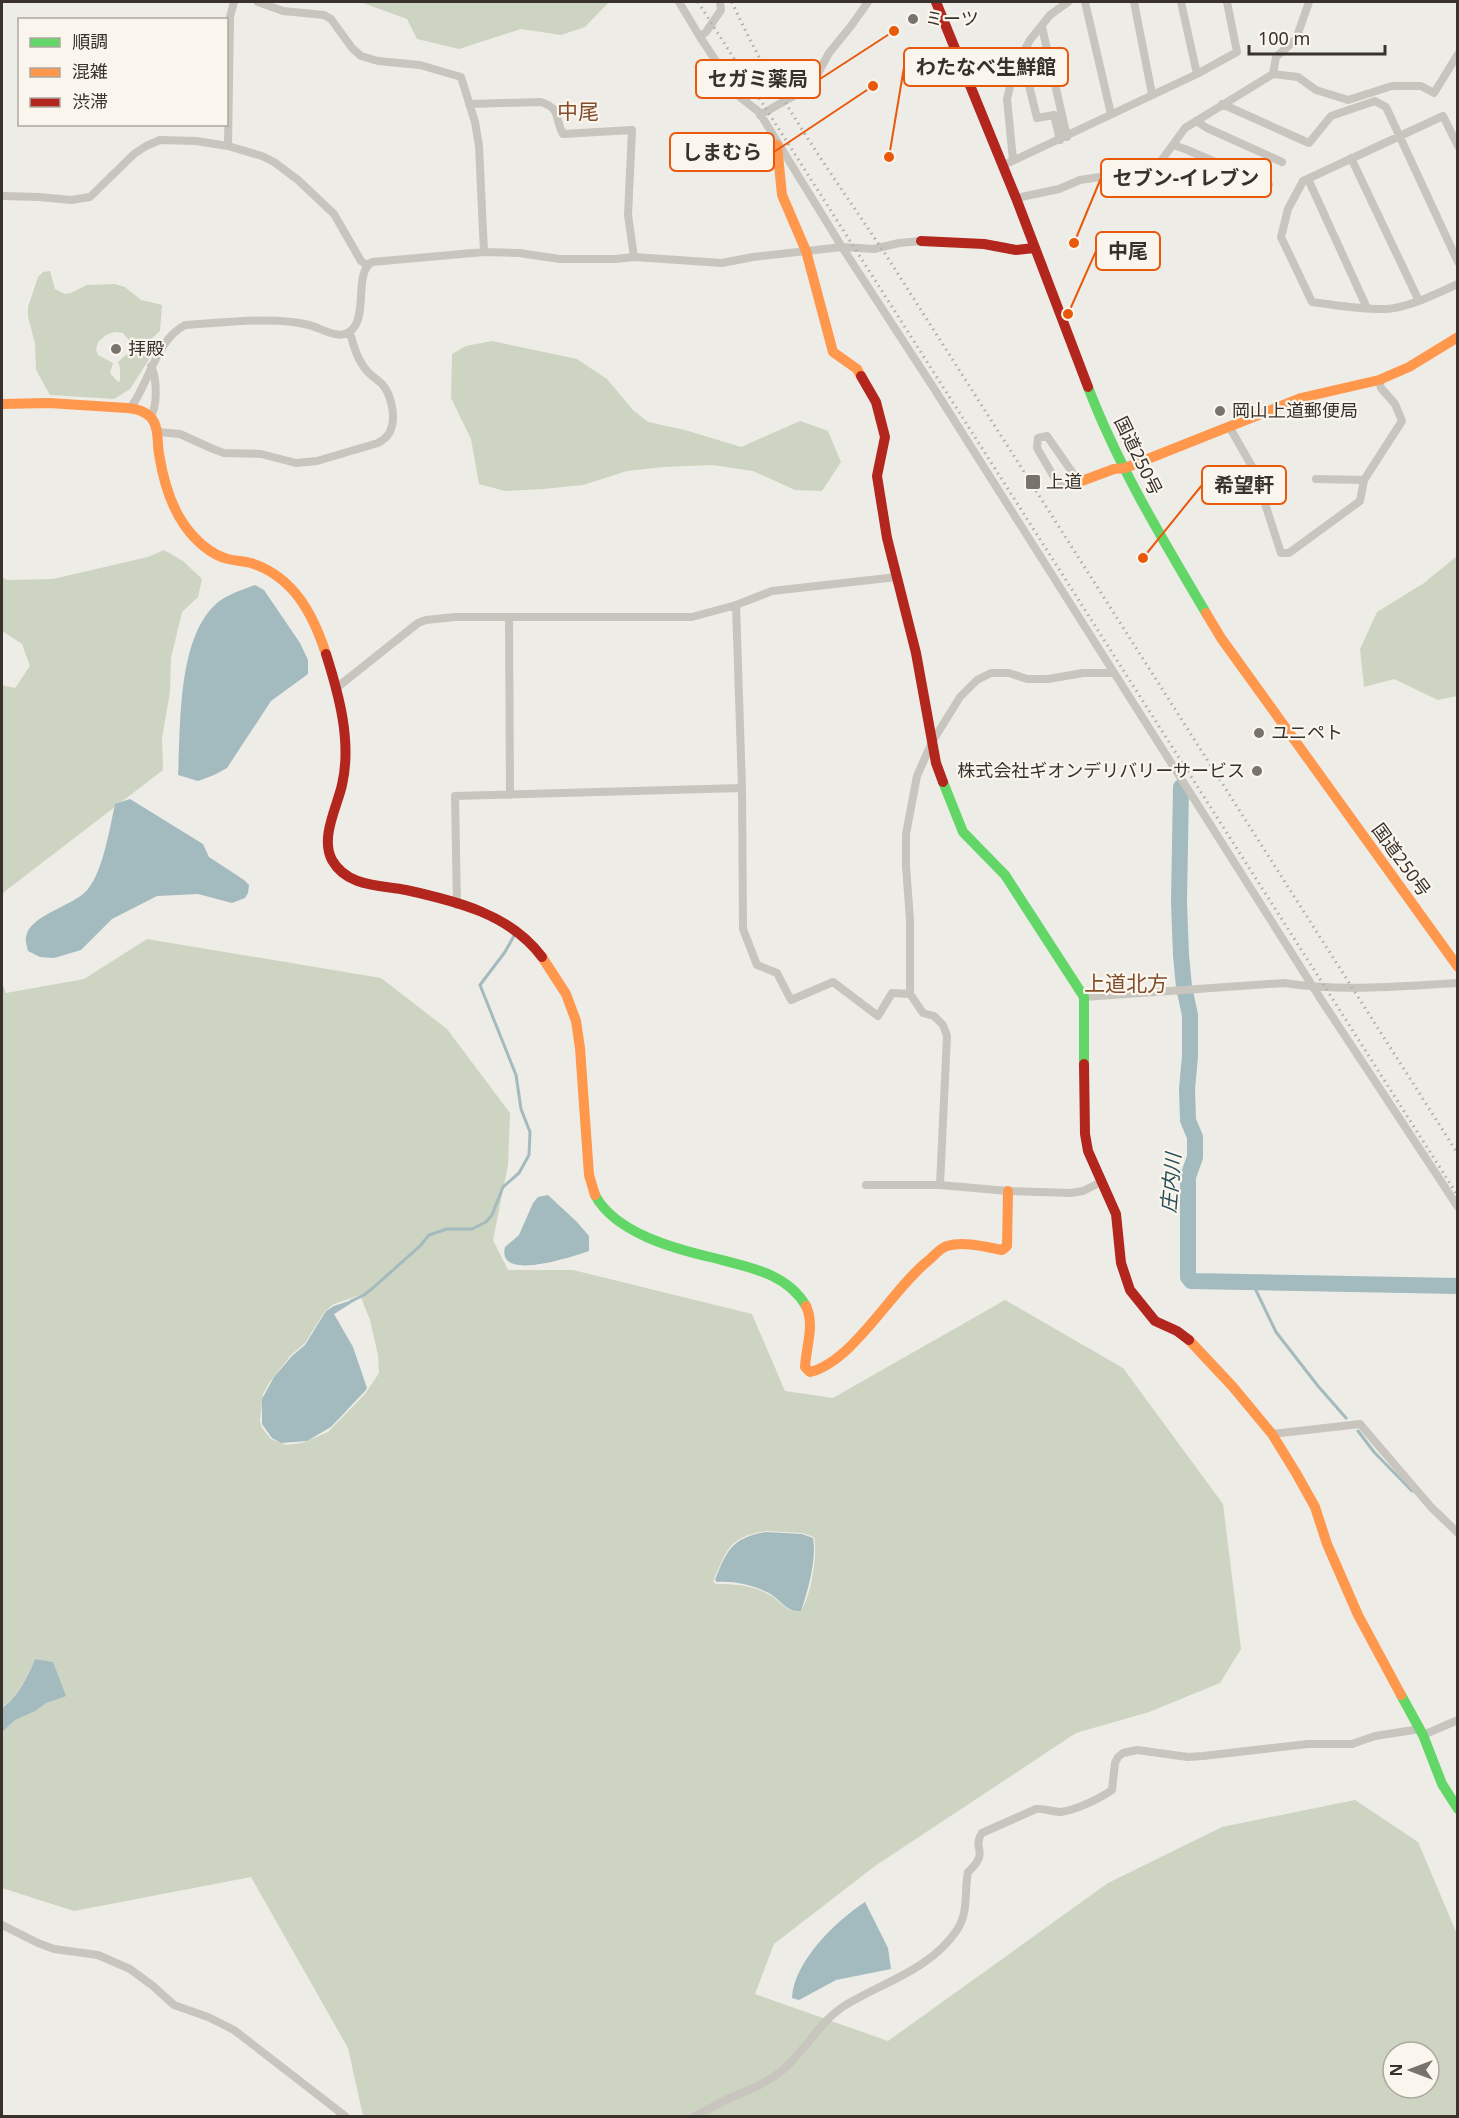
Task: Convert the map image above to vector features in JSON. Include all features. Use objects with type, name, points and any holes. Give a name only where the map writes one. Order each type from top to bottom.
[{"type":"main road","name":"国道250号","points":[[936,2],[1016,198],[1096,408],[1153,523],[1221,638],[1458,968]]},
{"type":"main road","points":[[777,145],[782,195],[806,251],[833,352],[857,369],[876,402],[885,437],[877,476],[887,537],[916,653],[936,763],[963,832],[1005,874],[1084,997],[1084,1134],[1088,1151],[1101,1182],[1111,1198],[1116,1214],[1121,1263],[1130,1290],[1155,1321],[1177,1331],[1194,1343],[1272,1434],[1314,1507],[1327,1544],[1358,1615],[1422,1732],[1442,1784],[1458,1809]]},
{"type":"main road","points":[[921,241],[984,244],[1016,250],[1034,248]]},
{"type":"main road","points":[[1079,482],[1114,469],[1125,468],[1301,398],[1379,380],[1409,367],[1458,338]]},
{"type":"main road","points":[[2,404],[49,403],[131,407],[145,412],[153,420],[158,432],[158,451],[171,499],[185,528],[203,545],[225,558],[251,563],[277,576],[291,587],[302,601],[320,638],[336,689],[343,726],[344,775],[329,833],[330,854],[334,862],[345,875],[359,882],[401,890],[486,914],[521,933],[539,953],[569,1001],[576,1022],[580,1044],[589,1176],[597,1200],[608,1212],[629,1227],[648,1236],[703,1256],[759,1268],[781,1279],[802,1299],[809,1314],[810,1336],[806,1352],[806,1367],[810,1372],[822,1371],[836,1359],[876,1317],[904,1283],[947,1246],[974,1245],[1002,1250],[1008,1246],[1008,1191]]},
{"type":"street","points":[[228,146],[230,17],[234,2]]},
{"type":"street","points":[[258,2],[283,11],[324,15],[331,18],[352,48],[361,56],[378,61],[420,65],[461,77],[475,122],[479,146],[484,252]]},
{"type":"street","points":[[679,2],[740,97],[760,116],[1314,988],[1458,1207]]},
{"type":"street","points":[[700,37],[721,10],[720,2]]},
{"type":"street","points":[[760,116],[811,86],[829,53],[868,2]]},
{"type":"street","points":[[1013,160],[1007,99],[1014,70],[1030,40],[1050,15],[1068,2]]},
{"type":"street","points":[[1085,2],[1111,114]]},
{"type":"street","points":[[1134,2],[1152,94]]},
{"type":"street","points":[[1181,2],[1197,74]]},
{"type":"street","points":[[1002,166],[1197,74],[1237,52],[1227,2]]},
{"type":"street","points":[[1273,74],[1276,57],[1296,39],[1309,2]]},
{"type":"street","points":[[1042,27],[1063,138]]},
{"type":"street","points":[[1016,198],[1059,189],[1080,180],[1146,170],[1161,161],[1185,128],[1273,74],[1298,77],[1316,90],[1348,100],[1392,86],[1421,86],[1434,93],[1458,54]]},
{"type":"street","points":[[1014,70],[1026,73],[1036,118],[1054,115],[1063,138]]},
{"type":"street","points":[[1222,104],[1309,143],[1330,116],[1375,101],[1386,107],[1458,262]]},
{"type":"street","points":[[469,104],[541,102],[551,105],[556,111],[563,134],[632,130],[628,215],[634,257]]},
{"type":"street","points":[[1458,146],[1454,131],[1443,116],[1308,179],[1303,182],[1288,209],[1281,237],[1312,302],[1389,309],[1419,301],[1458,284]]},
{"type":"street","points":[[1197,121],[1207,128],[1282,162]]},
{"type":"street","points":[[2,196],[71,200],[90,197],[134,154],[146,146],[160,141],[196,141],[228,146],[262,156],[298,180],[334,214],[361,261],[367,265]]},
{"type":"street","points":[[1173,145],[1269,186]]},
{"type":"street","points":[[1351,158],[1419,301]]},
{"type":"street","points":[[1308,179],[1367,308]]},
{"type":"street","points":[[131,407],[152,366],[176,330],[185,325],[280,321],[309,325],[331,334],[342,335],[350,332],[360,312],[363,271],[372,262],[484,252],[519,253],[560,259],[634,257],[722,263],[753,257],[842,247],[874,249],[921,241]]},
{"type":"street","points":[[158,432],[180,434],[224,453],[261,454],[296,463],[317,461],[378,443],[387,437],[391,429],[393,418],[391,401],[383,386],[366,371],[354,347],[350,332]]},
{"type":"street","points":[[150,417],[154,411],[152,366]]},
{"type":"street","points":[[1230,428],[1254,470],[1281,553],[1289,553],[1355,506],[1362,495],[1364,480],[1402,421],[1395,404],[1381,388],[1379,380]]},
{"type":"street","points":[[1047,436],[1049,438],[1079,482],[1060,484],[1057,482],[1037,448],[1038,438],[1047,436]]},
{"type":"street","points":[[1316,479],[1364,480]]},
{"type":"street","points":[[336,689],[418,623],[426,620],[455,617],[692,617],[736,605],[772,591],[897,577]]},
{"type":"street","points":[[736,605],[742,788],[743,929],[757,965],[777,973],[791,1000],[833,982],[878,1016],[892,993],[910,994]]},
{"type":"street","points":[[509,617],[510,795]]},
{"type":"street","points":[[940,1185],[947,1036],[943,1024],[934,1016],[923,1013],[910,994],[910,920],[906,834],[917,776],[932,742],[960,697],[977,680],[991,673],[1009,673],[1027,679],[1048,679],[1083,674],[1114,673]]},
{"type":"street","points":[[457,905],[455,796],[742,788]]},
{"type":"street","points":[[1084,997],[1284,983],[1314,988],[1358,988],[1458,983]]},
{"type":"street","points":[[866,1185],[940,1185],[1008,1191],[1071,1193],[1083,1191],[1101,1182]]},
{"type":"street","points":[[1272,1434],[1360,1424],[1431,1507],[1458,1533]]},
{"type":"street","points":[[695,2116],[729,2098],[763,2084],[790,2063],[842,2007],[914,1970],[941,1949],[958,1929],[963,1916],[968,1872],[980,1858],[978,1841],[982,1833],[1036,1809],[1061,1812],[1106,1795],[1112,1790],[1115,1763],[1123,1753],[1137,1750],[1188,1757],[1308,1744],[1339,1746],[1375,1736],[1422,1732],[1458,1720]]},
{"type":"street","points":[[2,1925],[38,1943],[98,1955],[130,1969],[174,2005],[208,2017],[234,2030],[345,2116]]},
{"type":"green space","points":[[360,2],[609,2],[585,27],[561,35],[521,29],[459,49],[417,39],[407,19]]},
{"type":"green space","points":[[50,271],[55,289],[65,294],[87,285],[115,284],[125,287],[141,300],[162,305],[160,331],[149,341],[152,355],[130,389],[114,399],[50,395],[36,370],[35,344],[28,316],[28,307],[38,277],[43,272]],"holes":[[[114,332],[123,333],[132,344],[128,353],[118,362],[120,367],[120,381],[118,382],[110,373],[113,363],[98,355],[96,350],[98,342],[106,335]]]},
{"type":"green space","points":[[492,341],[577,359],[607,379],[633,410],[648,422],[685,430],[741,447],[800,421],[828,431],[841,462],[822,491],[795,490],[753,471],[712,465],[627,471],[583,485],[543,489],[505,491],[479,484],[471,439],[451,398],[452,354],[466,346]]},
{"type":"green space","points":[[164,550],[183,561],[202,579],[198,597],[182,612],[171,658],[170,692],[162,738],[163,770],[4,892],[2,897],[2,685],[15,688],[30,666],[22,644],[2,631],[2,577],[7,580],[53,579],[148,557]]},
{"type":"green space","points":[[1457,556],[1457,696],[1438,700],[1394,679],[1364,687],[1360,649],[1377,612],[1424,583]]},
{"type":"green space","points":[[147,939],[381,978],[447,1029],[510,1113],[508,1165],[493,1240],[508,1270],[573,1270],[752,1314],[785,1391],[833,1398],[1005,1300],[1123,1368],[1223,1504],[1241,1649],[1220,1683],[1149,1712],[1076,1733],[875,1866],[774,1944],[755,1994],[888,2041],[1108,1883],[1222,1827],[1355,1800],[1418,1842],[1457,1934],[1457,2116],[363,2116],[348,2048],[251,1877],[74,1911],[2,1888],[2,1732],[52,1662],[35,1659],[17,1692],[2,1707],[2,983],[6,993],[84,979]],"holes":[[[360,1295],[370,1320],[378,1355],[379,1373],[365,1394],[328,1432],[302,1443],[286,1445],[271,1439],[262,1428],[260,1421],[263,1394],[291,1355],[305,1343],[325,1311],[334,1304]],[[766,1531],[802,1533],[814,1537],[813,1575],[801,1611],[788,1609],[762,1591],[736,1585],[716,1584],[713,1581],[726,1553],[736,1541]]]},
{"type":"water","points":[[255,585],[264,590],[300,643],[308,660],[308,674],[271,701],[227,768],[198,781],[178,775],[181,708],[188,660],[194,638],[204,618],[217,603]]},
{"type":"water","points":[[130,799],[203,844],[209,857],[249,885],[245,898],[232,903],[198,894],[157,896],[112,919],[81,950],[54,958],[40,957],[28,951],[26,937],[29,929],[44,916],[82,895],[88,889],[102,860],[115,804]]},
{"type":"water","points":[[548,1195],[589,1236],[589,1251],[538,1264],[512,1264],[505,1258],[505,1247],[519,1235],[533,1203],[538,1197]]},
{"type":"water","points":[[361,1297],[334,1314],[353,1347],[367,1388],[331,1427],[307,1441],[281,1443],[272,1438],[262,1424],[262,1399],[274,1377],[305,1345],[326,1311]]},
{"type":"water","points":[[766,1532],[802,1534],[813,1538],[813,1565],[801,1611],[792,1610],[769,1593],[756,1588],[715,1580],[732,1547],[745,1538]]},
{"type":"water","points":[[35,1659],[53,1662],[66,1696],[46,1703],[15,1720],[2,1732],[2,1708],[18,1692]]},
{"type":"water","points":[[865,1902],[888,1948],[891,1969],[836,1980],[799,2000],[792,1998],[800,1970],[808,1956],[830,1931]]},
{"type":"waterway","name":"庄内川","points":[[1181,787],[1179,902],[1181,955],[1190,1015],[1188,1120],[1195,1137],[1195,1157],[1188,1177],[1188,1277],[1191,1281],[1458,1286]]},
{"type":"waterway","points":[[351,1301],[374,1287],[420,1246],[429,1235],[447,1229],[472,1229],[486,1222],[492,1215],[503,1187],[519,1173],[529,1155],[530,1132],[521,1109],[516,1075],[480,985],[505,952],[515,934]]},
{"type":"waterway","points":[[1252,1282],[1276,1332],[1346,1418]]},
{"type":"waterway","points":[[1358,1431],[1374,1452],[1412,1491]]},
{"type":"railway","points":[[698,2],[1458,1196]]},
{"type":"railway","points":[[732,2],[765,68],[803,132],[886,255],[1458,1154]]},
{"type":"traffic: fast","points":[[1088,387],[1127,474],[1206,613]]},
{"type":"traffic: fast","points":[[943,782],[963,832],[1005,875],[1084,997],[1084,1064]]},
{"type":"traffic: fast","points":[[595,1195],[604,1208],[631,1229],[664,1244],[766,1273],[788,1286],[806,1306]]},
{"type":"traffic: fast","points":[[1401,1695],[1423,1735],[1442,1784],[1458,1809]]},
{"type":"traffic: slow","points":[[777,145],[782,195],[806,251],[833,352],[857,369],[861,376]]},
{"type":"traffic: slow","points":[[1079,482],[1114,469],[1125,468],[1301,398],[1379,380],[1409,367],[1458,337]]},
{"type":"traffic: slow","points":[[2,404],[49,403],[127,408],[146,413],[154,422],[157,430],[158,450],[168,492],[185,526],[199,542],[216,554],[266,569],[290,587],[308,611],[326,654]]},
{"type":"traffic: slow","points":[[1206,613],[1221,638],[1458,967]]},
{"type":"traffic: slow","points":[[542,957],[566,994],[576,1021],[589,1175],[595,1195]]},
{"type":"traffic: slow","points":[[806,1306],[810,1328],[805,1367],[810,1372],[842,1354],[915,1273],[942,1248],[968,1244],[1002,1250],[1007,1246],[1008,1191]]},
{"type":"traffic: slow","points":[[1189,1340],[1233,1387],[1272,1434],[1296,1473],[1315,1507],[1327,1544],[1358,1615],[1401,1695]]},
{"type":"traffic: jam","points":[[936,2],[1016,198],[1088,387]]},
{"type":"traffic: jam","points":[[921,241],[984,244],[1016,250],[1034,248]]},
{"type":"traffic: jam","points":[[861,376],[876,402],[885,437],[877,476],[887,538],[916,653],[936,763],[943,782]]},
{"type":"traffic: jam","points":[[326,654],[343,719],[346,752],[342,785],[331,822],[328,842],[332,860],[338,869],[355,880],[425,894],[481,912],[514,930],[542,957]]},
{"type":"traffic: jam","points":[[1084,1064],[1085,1134],[1088,1151],[1116,1214],[1121,1263],[1130,1290],[1155,1321],[1177,1331],[1189,1340]]},
{"type":"place","name":"ミーツ","points":[[913,19]]},
{"type":"place","name":"セガミ薬局","points":[[894,31]]},
{"type":"place","name":"しまむら","points":[[873,86]]},
{"type":"place","name":"わたなべ生鮮館","points":[[889,157]]},
{"type":"place","name":"セブン-イレブン","points":[[1074,243]]},
{"type":"place","name":"中尾","points":[[1068,314]]},
{"type":"place","name":"拝殿","points":[[116,349]]},
{"type":"place","name":"岡山上道郵便局","points":[[1220,411]]},
{"type":"place","name":"上道","points":[[1033,482]]},
{"type":"place","name":"希望軒","points":[[1143,558]]},
{"type":"place","name":"ユニペト","points":[[1259,733]]},
{"type":"place","name":"株式会社ギオンデリバリーサービス","points":[[1257,771]]},
{"type":"district","name":"中尾","points":[[578,112]]},
{"type":"district","name":"上道北方","points":[[1126,984]]}]
